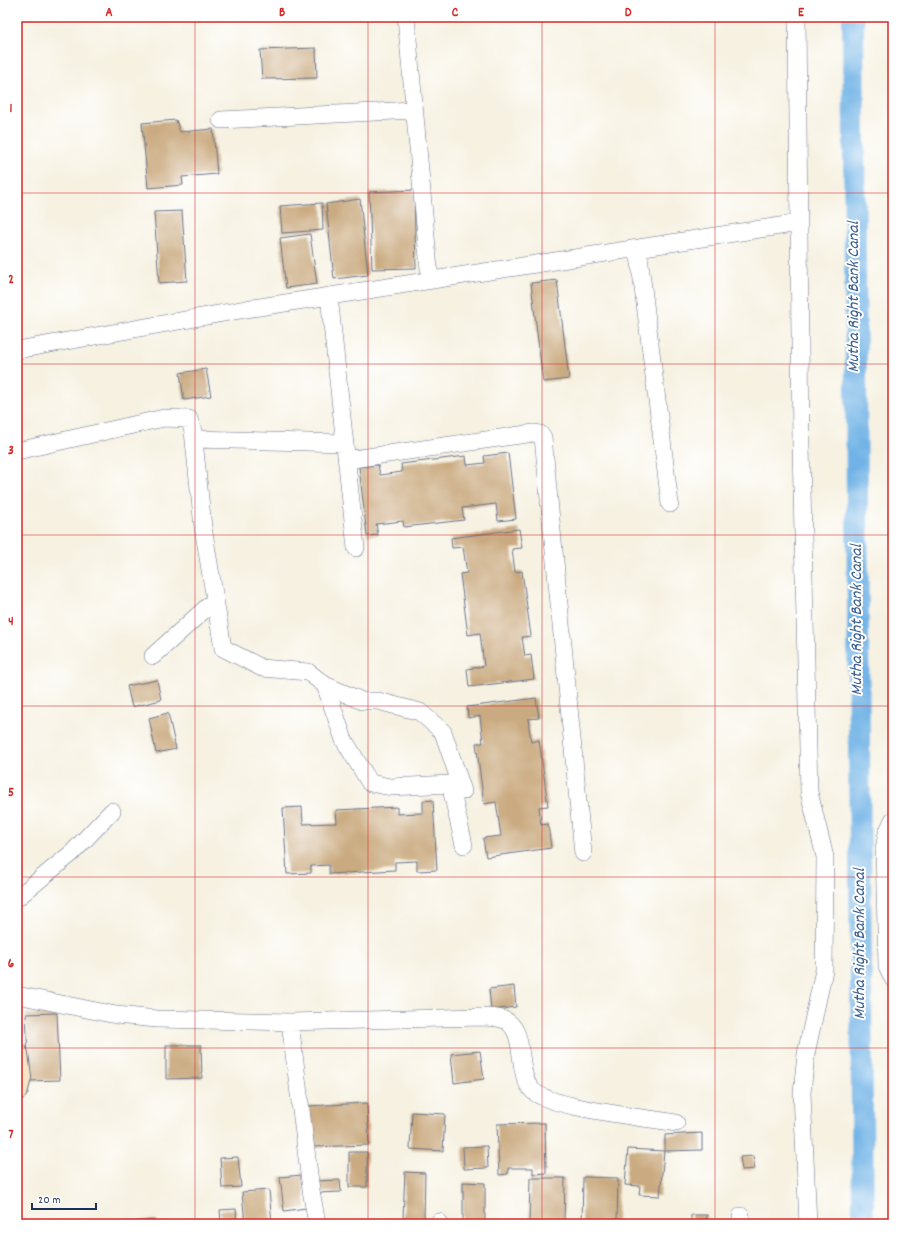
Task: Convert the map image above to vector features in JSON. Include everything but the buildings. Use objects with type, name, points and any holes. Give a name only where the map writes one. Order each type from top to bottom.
[{"type":"street","points":[[406,17],[430,280]]},
{"type":"street","points":[[797,17],[801,446],[809,792],[824,846],[826,866],[824,970],[806,1054],[803,1079],[808,1224]]},
{"type":"street","points":[[221,120],[414,110]]},
{"type":"street","points":[[17,350],[238,310],[799,223]]},
{"type":"street","points":[[638,248],[670,504]]},
{"type":"street","points":[[329,296],[356,548]]},
{"type":"street","points":[[17,451],[164,418],[189,419],[192,424],[203,527],[223,648],[262,668],[308,672],[326,684],[362,701],[378,701],[420,712],[443,732],[463,791],[450,784],[391,787],[370,783],[344,740],[326,684]]},
{"type":"street","points":[[194,439],[346,452],[534,433],[540,434],[543,438],[583,853]]},
{"type":"street","points":[[152,656],[215,600]]},
{"type":"street","points":[[450,784],[464,845]]},
{"type":"street","points":[[18,898],[72,853],[112,811]]},
{"type":"street","points":[[893,820],[887,833],[884,849],[887,966],[893,979]]},
{"type":"street","points":[[17,995],[134,1018],[290,1022],[480,1017],[501,1019],[509,1023],[515,1030],[520,1044],[524,1077],[533,1091],[570,1106],[676,1123]]},
{"type":"street","points":[[290,1022],[311,1190],[317,1224]]},
{"type":"street","points":[[17,1054],[20,1077],[17,1089]]},
{"type":"waterway","name":"Mutha Right Bank Canal","points":[[853,17],[863,1224]]}]
